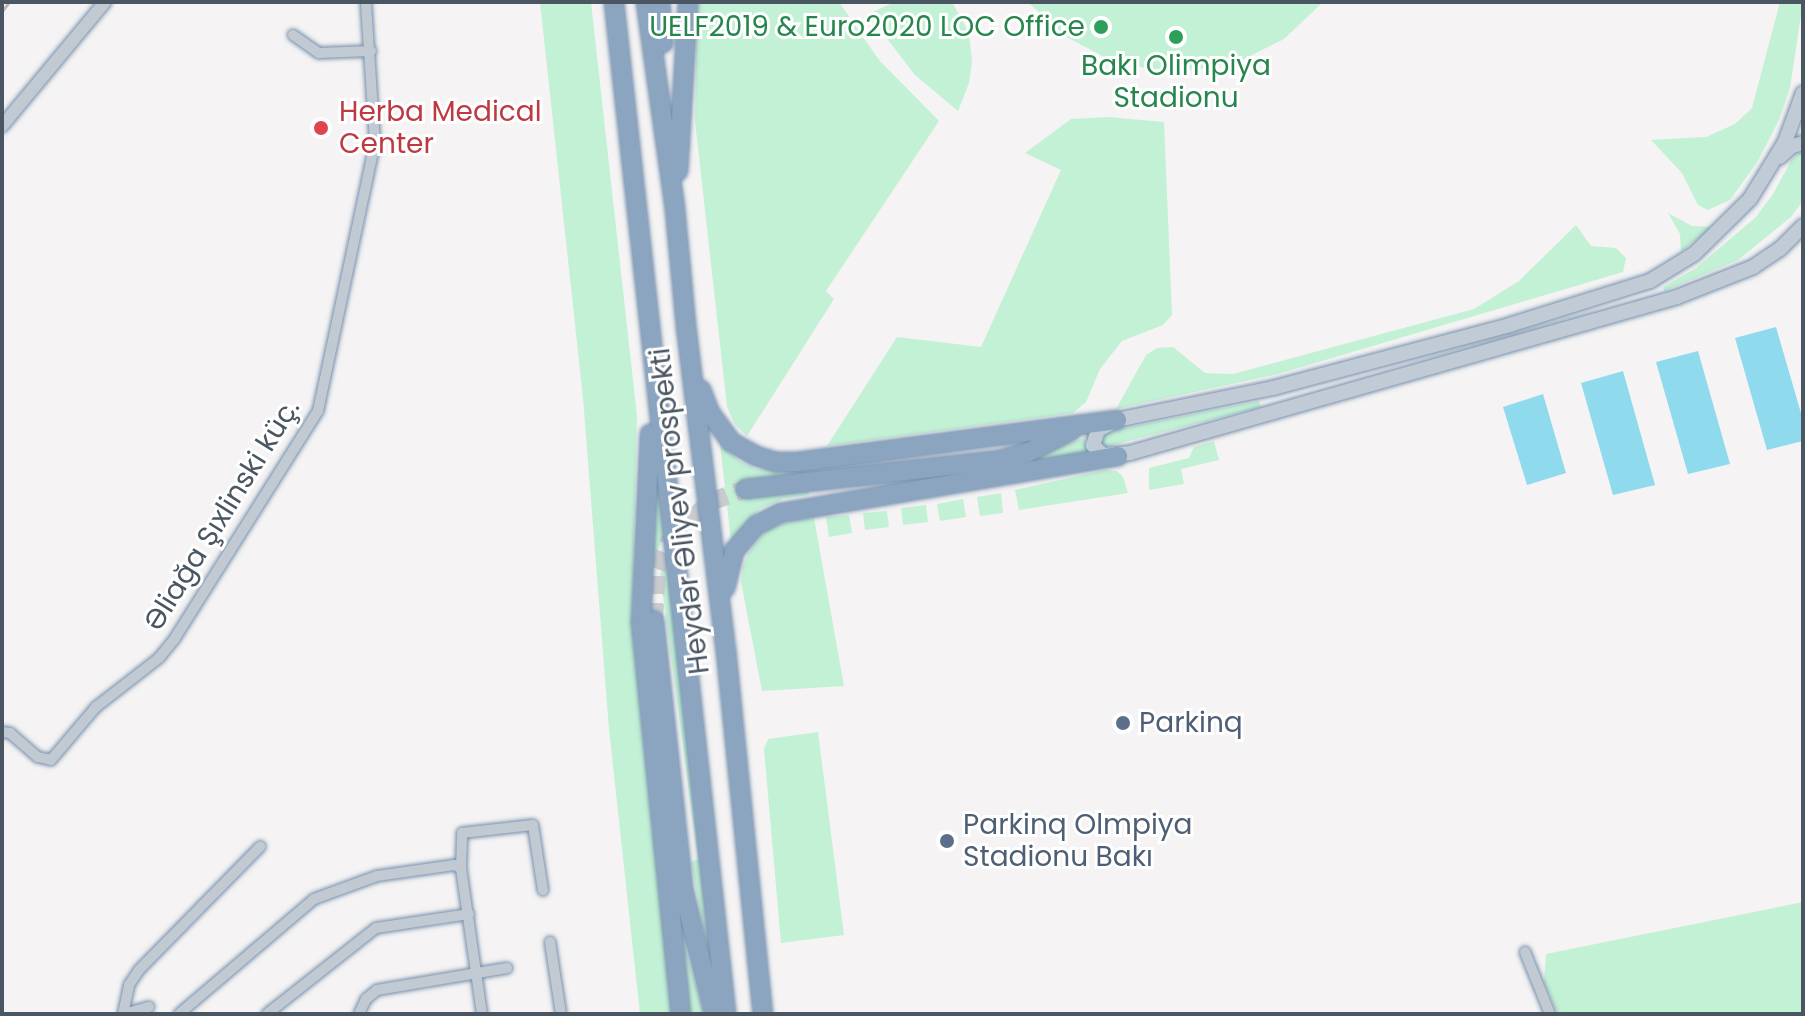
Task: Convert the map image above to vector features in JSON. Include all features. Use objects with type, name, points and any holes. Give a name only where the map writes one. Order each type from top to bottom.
[{"type":"highway","name":"Heydər Əliyev prospekti","points":[[614,2],[726,1014]]},
{"type":"highway","name":"Heydər Əliyev prospekti","points":[[646,2],[675,209],[686,326],[726,651],[763,1014]]},
{"type":"highway","points":[[660,2],[675,209]]},
{"type":"highway","points":[[675,209],[688,2]]},
{"type":"highway","points":[[648,323],[650,460],[641,622],[681,1014]]},
{"type":"highway","points":[[686,326],[710,413],[731,442],[756,456],[776,462],[798,462],[1117,420]]},
{"type":"highway","points":[[746,489],[1000,460],[1027,453],[1080,426]]},
{"type":"highway","points":[[726,651],[729,562],[746,535],[768,519],[813,505],[1118,456]]},
{"type":"highway","points":[[654,621],[683,889],[714,1014]]},
{"type":"main road","points":[[1770,169],[1803,93]]},
{"type":"main road","points":[[1803,143],[1792,146],[1770,169],[1750,199],[1713,239],[1650,281],[1510,325],[1273,388],[1117,420],[1098,430],[1092,440],[1098,453],[1118,456],[1709,287],[1753,267],[1780,249],[1803,226]]},
{"type":"street","points":[[2,126],[105,2]]},
{"type":"street","name":"Əliağa Şıxlinski küç.","points":[[2,732],[10,733],[38,757],[51,760],[96,707],[159,658],[313,420],[324,392],[375,143],[366,2]]},
{"type":"street","points":[[293,35],[319,53],[371,51]]},
{"type":"street","points":[[482,1014],[461,868],[465,831],[529,824],[535,828],[543,890]]},
{"type":"street","points":[[149,1007],[124,1014],[129,985],[139,970],[260,847]]},
{"type":"street","points":[[179,1014],[314,899],[377,876],[454,865],[461,868]]},
{"type":"street","points":[[267,1014],[376,928],[469,914]]},
{"type":"street","points":[[550,942],[561,1014]]},
{"type":"street","points":[[1525,952],[1550,1014]]},
{"type":"street","points":[[363,1012],[366,999],[377,990],[507,968]]},
{"type":"green space","points":[[540,2],[591,2],[637,416],[632,623],[672,1014],[640,1014],[609,729],[583,398]]},
{"type":"green space","points":[[697,2],[839,2],[879,60],[939,121],[826,291],[834,299],[747,436],[735,424],[727,407],[695,121]]},
{"type":"green space","points":[[895,2],[952,2],[969,33],[972,62],[969,83],[958,111],[915,75],[868,14]]},
{"type":"green space","name":"Bakı Olimpiya Stadionu","points":[[1028,2],[1323,2],[1284,39],[1242,60],[1196,70],[1149,69],[1104,57],[1063,35]]},
{"type":"green space","points":[[1780,2],[1803,2],[1790,88],[1779,120],[1758,161],[1730,200],[1708,210],[1698,205],[1682,173],[1651,140],[1706,137],[1735,124],[1752,108]]},
{"type":"green space","points":[[1108,117],[1164,122],[1172,315],[1163,325],[1122,341],[1100,369],[1086,402],[1073,413],[827,446],[897,337],[981,347],[1061,170],[1025,153],[1071,119]]},
{"type":"green space","points":[[1803,149],[1803,201],[1791,217],[1738,260],[1664,291],[1663,287],[1696,268],[1756,217],[1792,159]]},
{"type":"green space","points":[[1668,213],[1692,226],[1712,227],[1681,252],[1680,234]]},
{"type":"green space","points":[[1576,225],[1591,246],[1616,248],[1626,258],[1623,272],[1278,374],[1116,409],[1146,355],[1157,348],[1173,347],[1205,373],[1233,374],[1474,309],[1519,281]]},
{"type":"green space","points":[[1259,401],[1261,407],[1101,448],[1100,435],[1105,432]]},
{"type":"green space","points":[[1084,438],[1089,455],[1015,469],[1014,464]]},
{"type":"green space","points":[[1214,441],[1219,460],[1181,469],[1184,484],[1149,490],[1149,468],[1189,458],[1194,447]]},
{"type":"green space","points":[[720,444],[738,460],[756,469],[806,468],[806,474],[738,486],[745,498],[808,487],[809,495],[783,499],[759,509],[731,541]]},
{"type":"green space","points":[[1105,470],[1117,471],[1123,477],[1128,493],[1019,510],[1015,490]]},
{"type":"green space","points":[[658,475],[665,536],[651,563]]},
{"type":"green space","points":[[1001,493],[1003,513],[980,516],[977,497]]},
{"type":"green space","points":[[963,499],[966,517],[940,521],[937,504]]},
{"type":"green space","points":[[926,505],[928,522],[903,525],[901,508]]},
{"type":"green space","points":[[887,511],[889,527],[865,530],[863,513]]},
{"type":"green space","points":[[849,515],[852,533],[829,537],[826,517]]},
{"type":"green space","points":[[814,518],[844,686],[762,691],[741,582],[743,566],[749,552],[768,529],[795,520]]},
{"type":"green space","points":[[667,554],[719,979],[703,928],[691,862],[698,859],[660,574]]},
{"type":"green space","points":[[818,732],[844,935],[781,943],[764,749],[768,739]]},
{"type":"green space","points":[[1803,902],[1803,1014],[1558,1014],[1544,982],[1546,954]]},
{"type":"green space","points":[[683,941],[704,1014],[690,1014]]},
{"type":"water","points":[[1776,327],[1803,420],[1803,441],[1767,450],[1735,338]]},
{"type":"water","points":[[1698,351],[1730,464],[1688,474],[1656,362]]},
{"type":"water","points":[[1623,371],[1655,485],[1613,495],[1581,383]]},
{"type":"water","points":[[1543,394],[1566,473],[1527,485],[1503,407]]},
{"type":"tunnel","points":[[654,621],[657,569],[670,539],[710,502],[746,489]]},
{"type":"railway","points":[[2,11],[9,2]]},
{"type":"place","name":"UELF2019 & Euro2020 LOC Office","points":[[1101,27]]},
{"type":"place","name":"Bakı Olimpiya Stadionu","points":[[1176,37]]},
{"type":"place","name":"Herba Medical Center","points":[[321,128]]},
{"type":"place","name":"Parkinq","points":[[1123,723]]},
{"type":"place","name":"Parkinq Olmpiya Stadionu Bakı","points":[[947,841]]}]
